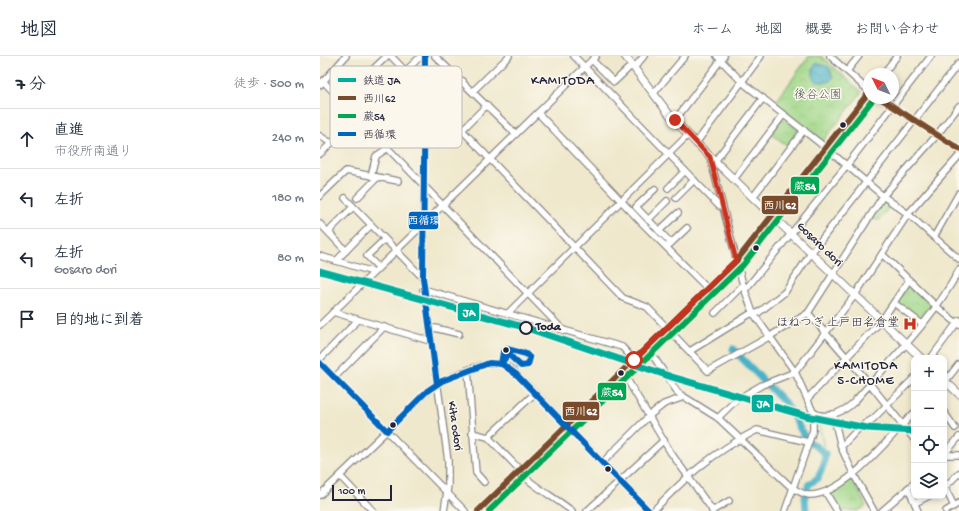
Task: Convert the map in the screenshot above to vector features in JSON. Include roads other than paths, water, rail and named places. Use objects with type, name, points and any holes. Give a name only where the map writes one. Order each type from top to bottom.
[{"type":"main road","name":"Gosaro dori","points":[[625,56],[688,135],[919,355]]},
{"type":"main road","points":[[947,383],[959,394]]},
{"type":"street","points":[[337,66],[346,56]]},
{"type":"street","points":[[376,66],[387,56]]},
{"type":"street","points":[[391,56],[400,66]]},
{"type":"street","points":[[411,66],[421,56]]},
{"type":"street","points":[[435,56],[446,66]]},
{"type":"street","points":[[473,91],[509,56]]},
{"type":"street","points":[[574,56],[719,206],[723,208]]},
{"type":"street","points":[[320,325],[594,58],[614,82],[644,56]]},
{"type":"street","points":[[654,94],[685,56]]},
{"type":"street","points":[[696,143],[761,56]]},
{"type":"street","points":[[830,56],[863,86]]},
{"type":"street","points":[[847,71],[859,56]]},
{"type":"street","points":[[888,68],[897,56]]},
{"type":"street","points":[[715,313],[744,288],[791,234],[847,165],[931,56]]},
{"type":"street","points":[[675,120],[721,58],[742,82],[804,130],[847,165],[865,182],[908,214],[959,260]]},
{"type":"street","points":[[690,351],[753,314],[758,313],[785,292],[811,253],[959,63]]},
{"type":"street","points":[[330,74],[322,83],[330,91]]},
{"type":"street","points":[[463,81],[516,134]]},
{"type":"street","points":[[763,98],[712,159],[736,260],[753,314],[787,359],[816,414],[813,430],[785,511]]},
{"type":"street","points":[[478,511],[736,260],[863,100]]},
{"type":"street","points":[[889,104],[959,149]]},
{"type":"street","points":[[487,105],[462,130],[623,298],[647,306],[708,371],[808,313],[883,196],[937,135],[959,106]]},
{"type":"street","points":[[538,113],[622,200],[669,245],[707,288]]},
{"type":"street","points":[[734,179],[784,114]]},
{"type":"street","points":[[752,197],[804,130]]},
{"type":"street","points":[[507,314],[688,135]]},
{"type":"street","points":[[320,136],[330,142]]},
{"type":"street","points":[[320,154],[330,144]]},
{"type":"street","points":[[357,198],[375,180],[376,156],[388,148],[564,331]]},
{"type":"street","name":"Kita odori","points":[[424,148],[423,289],[448,461],[447,493],[444,511]]},
{"type":"street","points":[[718,418],[736,400],[762,385],[795,372],[855,294],[908,214],[959,156]]},
{"type":"street","points":[[320,196],[346,171],[398,181]]},
{"type":"street","points":[[668,188],[685,171]]},
{"type":"street","points":[[676,198],[694,180]]},
{"type":"street","points":[[655,189],[636,207],[659,231],[669,245]]},
{"type":"street","points":[[934,237],[959,193]]},
{"type":"street","points":[[345,198],[423,278]]},
{"type":"street","points":[[648,220],[667,201]]},
{"type":"street","points":[[330,234],[332,229],[353,207]]},
{"type":"street","points":[[659,231],[678,213]]},
{"type":"street","points":[[320,224],[346,251]]},
{"type":"street","points":[[336,261],[371,225]]},
{"type":"street","points":[[669,245],[687,228]]},
{"type":"street","points":[[378,268],[367,256],[385,240]]},
{"type":"street","points":[[882,254],[936,306],[958,323],[933,355]]},
{"type":"street","points":[[320,256],[373,272]]},
{"type":"street","points":[[816,414],[833,414],[847,409],[906,344],[949,289],[959,270]]},
{"type":"street","points":[[808,398],[882,320],[909,280]]},
{"type":"street","points":[[423,289],[622,348],[634,360]]},
{"type":"street","points":[[894,303],[922,324]]},
{"type":"street","points":[[333,312],[430,341]]},
{"type":"street","points":[[808,313],[870,384],[911,435]]},
{"type":"street","points":[[320,358],[358,320]]},
{"type":"street","points":[[334,378],[384,327]]},
{"type":"street","points":[[429,328],[436,328],[459,334]]},
{"type":"street","points":[[647,347],[678,392],[718,418],[792,488],[806,494],[826,492],[854,475],[911,418]]},
{"type":"street","points":[[507,349],[526,354],[530,358],[528,365],[522,366],[508,354],[501,364],[502,352],[507,349]]},
{"type":"street","points":[[320,362],[465,511]]},
{"type":"street","points":[[320,496],[437,384],[468,370],[489,363],[501,364],[510,368],[649,511]]},
{"type":"street","points":[[947,379],[959,364]]},
{"type":"street","points":[[468,370],[476,473],[484,482]]},
{"type":"street","points":[[622,371],[687,476],[713,511],[730,501]]},
{"type":"street","points":[[841,447],[861,426],[873,419],[886,404],[911,381]]},
{"type":"street","points":[[488,437],[534,394]]},
{"type":"street","points":[[602,463],[650,415],[664,404],[684,397]]},
{"type":"street","points":[[833,414],[841,447],[854,475],[874,511]]},
{"type":"street","points":[[947,418],[955,428]]},
{"type":"street","points":[[653,511],[687,476],[715,454],[757,430],[809,441]]},
{"type":"street","points":[[472,433],[488,437],[529,482],[556,498],[572,511]]},
{"type":"street","points":[[959,437],[944,455],[959,455]]},
{"type":"street","points":[[587,511],[664,440]]},
{"type":"street","points":[[947,486],[959,473]]},
{"type":"street","points":[[340,476],[373,511]]},
{"type":"street","points":[[882,511],[911,486]]},
{"type":"street","points":[[908,488],[918,511]]},
{"type":"street","points":[[946,511],[957,505],[947,491]]},
{"type":"street","points":[[826,492],[837,511]]},
{"type":"street","points":[[914,503],[923,499]]},
{"type":"water","points":[[816,63],[829,67],[833,78],[829,82],[818,82],[813,79],[813,69]]},
{"type":"waterway","points":[[733,349],[786,404],[806,439],[825,453],[824,463],[818,478],[809,484],[805,496],[806,511]]},
{"type":"waterway","points":[[818,418],[825,453]]},
{"type":"rail line","name":"JA","points":[[320,271],[527,328],[672,377],[806,416],[867,428],[911,431]]},
{"type":"place","name":"ほねつぎ 上戸田名倉堂","points":[[910,324]]},
{"type":"place","name":"Toda","points":[[526,328]]},
{"type":"district","name":"KAMITODA","points":[[563,81]]},
{"type":"district","name":"KAMITODA 5-CHOME","points":[[866,374]]},
{"type":"park label","name":"後谷公園","points":[[818,96]]}]
